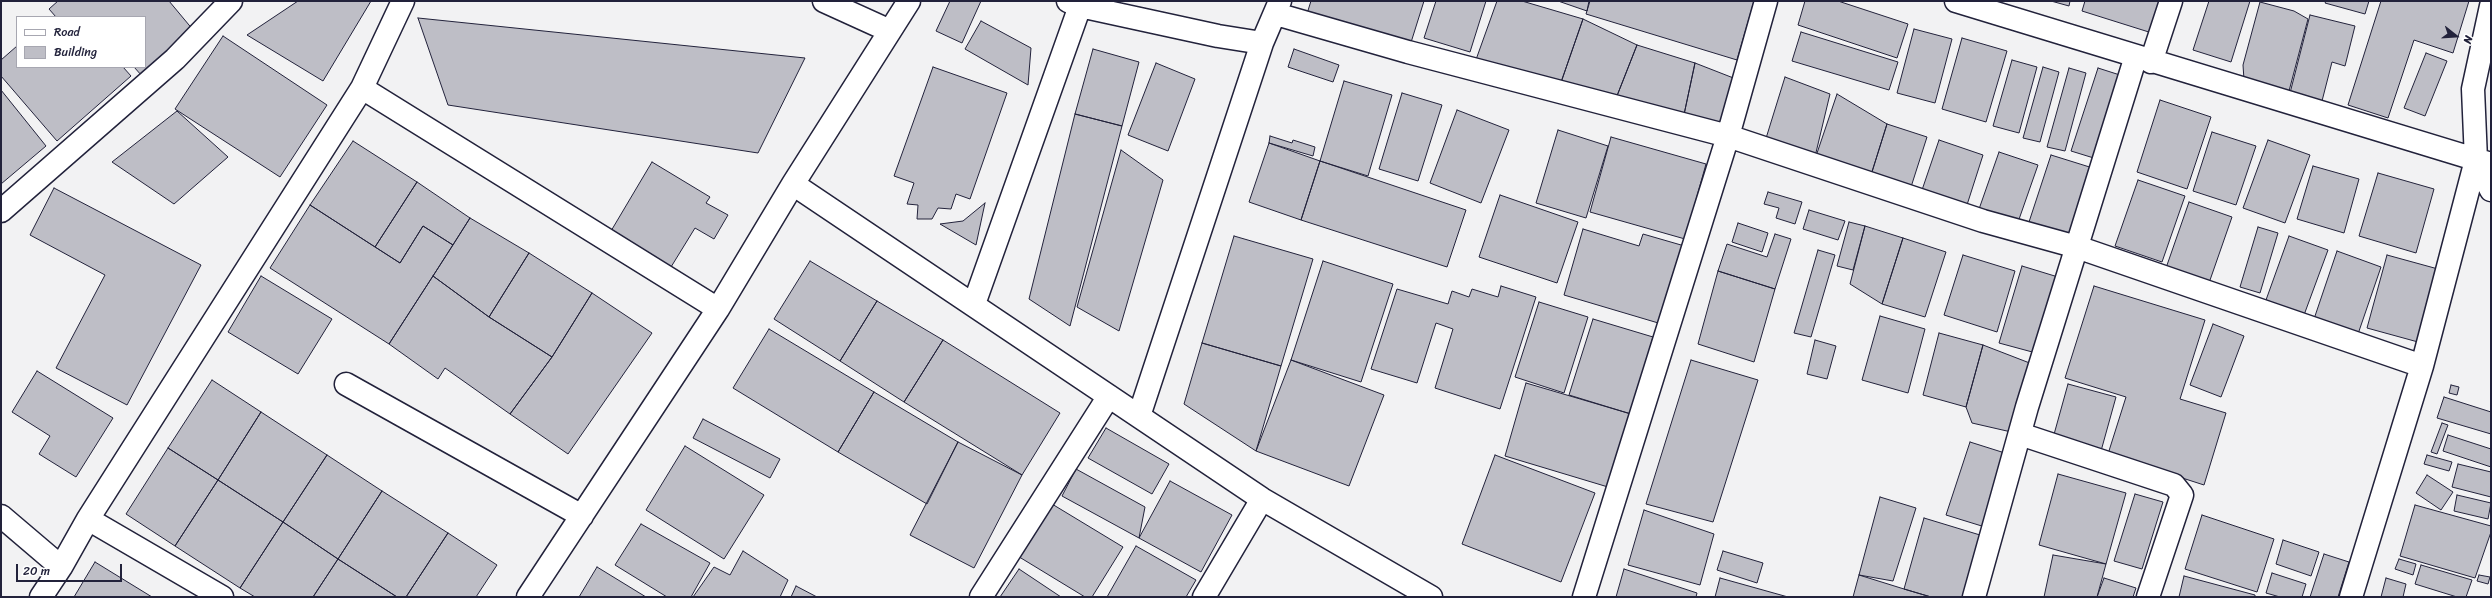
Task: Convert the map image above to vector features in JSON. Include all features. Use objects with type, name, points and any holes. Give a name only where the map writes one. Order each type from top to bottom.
[{"type":"street","points":[[1,211],[175,59],[231,1]]},
{"type":"street","points":[[41,597],[61,567],[88,519],[362,88],[403,1]]},
{"type":"street","points":[[824,1],[890,31]]},
{"type":"street","points":[[528,597],[718,309],[793,184],[909,1]]},
{"type":"street","points":[[1584,597],[1728,136],[1766,1]]},
{"type":"street","points":[[1956,1],[2484,162]]},
{"type":"street","points":[[1974,597],[2020,434],[2077,247],[2143,59],[2171,1]]},
{"type":"street","points":[[974,304],[1074,3],[1218,36],[1262,43]]},
{"type":"street","points":[[2491,6],[2473,89],[2484,162],[2491,190]]},
{"type":"street","points":[[1140,416],[1262,43],[1278,8],[1408,52],[1728,136],[1983,221],[2077,247],[2422,366]]},
{"type":"street","points":[[362,88],[718,309]]},
{"type":"street","points":[[2350,597],[2484,162]]},
{"type":"street","points":[[793,184],[974,304],[1262,499],[1431,597]]},
{"type":"street","points":[[346,384],[582,516]]},
{"type":"street","points":[[981,597],[1109,396]]},
{"type":"street","points":[[2020,434],[2174,485],[2182,495],[2148,597]]},
{"type":"street","points":[[1204,597],[1262,499]]},
{"type":"street","points":[[1,516],[61,567]]},
{"type":"street","points":[[88,519],[222,597]]},
{"type":"building","points":[[58,1],[169,1],[194,31],[142,76],[135,68],[146,68],[146,16],[55,16],[49,9]]},
{"type":"building","points":[[298,1],[371,1],[323,81],[247,35]]},
{"type":"building","points":[[950,1],[981,1],[962,43],[936,31]]},
{"type":"building","points":[[1311,1],[1424,1],[1408,52],[1305,20]]},
{"type":"building","points":[[1436,1],[1486,1],[1470,52],[1424,38]]},
{"type":"building","points":[[1497,1],[1522,1],[1583,19],[1558,91],[1473,68]]},
{"type":"building","points":[[1558,1],[1589,1],[1587,11]]},
{"type":"building","points":[[1590,1],[1754,1],[1737,60],[1586,14]]},
{"type":"building","points":[[1805,1],[1838,1],[1908,24],[1897,58],[1798,25]]},
{"type":"building","points":[[2051,1],[2070,1],[2069,6]]},
{"type":"building","points":[[2085,1],[2162,1],[2152,33],[2082,11]]},
{"type":"building","points":[[2209,1],[2250,1],[2231,62],[2193,50]]},
{"type":"building","points":[[2326,1],[2369,1],[2365,14],[2325,3]]},
{"type":"building","points":[[2381,1],[2469,1],[2453,53],[2414,40],[2388,118],[2348,105]]},
{"type":"building","points":[[2260,2],[2294,11],[2308,19],[2289,91],[2244,80],[2243,65]]},
{"type":"building","points":[[2310,15],[2355,26],[2345,66],[2332,62],[2322,101],[2290,93]]},
{"type":"building","points":[[418,18],[805,58],[758,153],[448,105]]},
{"type":"building","points":[[1583,19],[1637,45],[1613,106],[1558,91]]},
{"type":"building","points":[[981,21],[1031,48],[1028,85],[965,49]]},
{"type":"building","points":[[1914,29],[1952,39],[1935,103],[1897,93]]},
{"type":"building","points":[[1801,32],[1898,62],[1889,90],[1792,61]]},
{"type":"building","points":[[223,36],[327,105],[280,177],[175,109]]},
{"type":"building","points":[[1962,38],[2007,51],[1986,122],[1942,109]]},
{"type":"building","points":[[1637,45],[1695,63],[1682,124],[1613,106]]},
{"type":"building","points":[[16,47],[16,68],[124,68],[131,76],[57,141],[1,76],[1,60]]},
{"type":"building","points":[[1093,49],[1139,62],[1122,126],[1075,114]]},
{"type":"building","points":[[1294,49],[1339,65],[1333,82],[1288,67]]},
{"type":"building","points":[[2426,53],[2447,61],[2425,116],[2404,108]]},
{"type":"building","points":[[2012,60],[2037,67],[2019,133],[1993,126]]},
{"type":"building","points":[[1156,63],[1195,79],[1168,151],[1128,135]]},
{"type":"building","points":[[1695,63],[1736,79],[1728,136],[1682,124]]},
{"type":"building","points":[[933,67],[1007,93],[970,199],[956,194],[951,209],[938,208],[932,219],[917,219],[918,205],[907,204],[914,183],[894,176]]},
{"type":"building","points":[[2043,67],[2059,72],[2040,142],[2023,138]]},
{"type":"building","points":[[2069,68],[2086,73],[2065,151],[2047,147]]},
{"type":"building","points":[[2098,68],[2123,76],[2097,159],[2071,151]]},
{"type":"building","points":[[1785,77],[1830,94],[1813,165],[1763,148]]},
{"type":"building","points":[[1344,81],[1392,95],[1368,176],[1320,161]]},
{"type":"building","points":[[1,90],[46,146],[1,184]]},
{"type":"building","points":[[1402,93],[1442,105],[1418,181],[1379,169]]},
{"type":"building","points":[[1837,94],[1887,124],[1871,175],[1813,165]]},
{"type":"building","points":[[2160,100],[2211,117],[2187,189],[2137,172]]},
{"type":"building","points":[[1457,110],[1509,130],[1481,203],[1430,183]]},
{"type":"building","points":[[177,111],[228,157],[174,204],[112,162]]},
{"type":"building","points":[[1075,114],[1122,126],[1070,326],[1029,299]]},
{"type":"building","points":[[1887,124],[1927,137],[1911,187],[1871,175]]},
{"type":"building","points":[[1558,130],[1608,146],[1586,218],[1536,203]]},
{"type":"building","points":[[2212,132],[2256,146],[2236,205],[2193,191]]},
{"type":"building","points":[[1270,136],[1292,143],[1293,140],[1315,147],[1313,156],[1269,143]]},
{"type":"building","points":[[1611,137],[1706,164],[1685,239],[1590,212]]},
{"type":"building","points":[[1939,140],[1983,155],[1966,208],[1921,193]]},
{"type":"building","points":[[2268,140],[2310,155],[2285,223],[2243,208]]},
{"type":"building","points":[[353,141],[417,182],[375,247],[310,205]]},
{"type":"building","points":[[1269,143],[1320,161],[1301,220],[1249,202]]},
{"type":"building","points":[[1121,150],[1163,180],[1119,331],[1077,307]]},
{"type":"building","points":[[1999,152],[2038,165],[2017,225],[1978,212]]},
{"type":"building","points":[[2051,155],[2096,169],[2073,239],[2028,225]]},
{"type":"building","points":[[1320,161],[1466,210],[1447,267],[1301,220]]},
{"type":"building","points":[[652,162],[710,197],[706,203],[728,215],[714,239],[695,228],[671,267],[611,231]]},
{"type":"building","points":[[2313,166],[2359,179],[2344,233],[2297,219]]},
{"type":"building","points":[[2378,173],[2434,189],[2416,253],[2359,236]]},
{"type":"building","points":[[2138,180],[2185,196],[2162,262],[2115,246]]},
{"type":"building","points":[[417,182],[470,218],[453,245],[423,226],[400,263],[375,247]]},
{"type":"building","points":[[54,188],[201,265],[127,405],[56,368],[105,275],[30,235]]},
{"type":"building","points":[[1768,192],[1802,202],[1795,224],[1776,218],[1779,208],[1764,204]]},
{"type":"building","points":[[1500,195],[1578,222],[1557,283],[1479,257]]},
{"type":"building","points":[[2189,202],[2232,217],[2209,283],[2166,268]]},
{"type":"building","points":[[985,203],[976,245],[940,224],[963,221]]},
{"type":"building","points":[[310,205],[400,263],[423,226],[453,245],[389,344],[270,268]]},
{"type":"building","points":[[1809,210],[1845,221],[1838,240],[1803,229]]},
{"type":"building","points":[[470,218],[529,253],[489,317],[433,276]]},
{"type":"building","points":[[1849,222],[1865,226],[1853,270],[1837,266]]},
{"type":"building","points":[[1738,223],[1768,233],[1762,252],[1732,242]]},
{"type":"building","points":[[1865,226],[1903,238],[1882,304],[1850,284]]},
{"type":"building","points":[[2258,227],[2278,233],[2260,293],[2240,287]]},
{"type":"building","points":[[1583,229],[1639,246],[1643,234],[1688,247],[1665,325],[1564,295]]},
{"type":"building","points":[[1775,234],[1791,239],[1775,289],[1718,271],[1727,244],[1767,257]]},
{"type":"building","points":[[1234,236],[1313,259],[1281,366],[1202,343]]},
{"type":"building","points":[[2289,236],[2328,250],[2304,315],[2266,300]]},
{"type":"building","points":[[1903,238],[1946,252],[1925,317],[1882,304]]},
{"type":"building","points":[[1818,250],[1835,255],[1811,337],[1794,333]]},
{"type":"building","points":[[2337,251],[2381,267],[2358,334],[2314,319]]},
{"type":"building","points":[[529,253],[592,293],[552,357],[489,317]]},
{"type":"building","points":[[1963,255],[2015,271],[1997,332],[1944,315]]},
{"type":"building","points":[[2387,255],[2438,269],[2418,342],[2367,328]]},
{"type":"building","points":[[810,261],[877,301],[840,361],[774,319]]},
{"type":"building","points":[[1323,261],[1393,284],[1361,382],[1291,360]]},
{"type":"building","points":[[2022,266],[2058,277],[2036,353],[1999,343]]},
{"type":"building","points":[[1718,271],[1775,289],[1754,362],[1698,344]]},
{"type":"building","points":[[261,276],[332,319],[298,374],[228,332]]},
{"type":"building","points":[[433,276],[489,317],[552,357],[510,414],[445,368],[438,379],[389,344]]},
{"type":"building","points":[[1501,286],[1536,297],[1500,409],[1435,388],[1453,329],[1436,323],[1417,383],[1371,369],[1397,289],[1448,304],[1452,291],[1469,297],[1472,289],[1498,297]]},
{"type":"building","points":[[2094,286],[2205,320],[2180,399],[2226,413],[2204,485],[2108,454],[2126,397],[2065,378]]},
{"type":"building","points":[[592,293],[652,333],[568,454],[510,414],[552,357]]},
{"type":"building","points":[[877,301],[943,340],[904,402],[840,361]]},
{"type":"building","points":[[1539,302],[1588,317],[1564,393],[1515,377]]},
{"type":"building","points":[[1880,316],[1925,329],[1908,393],[1862,380]]},
{"type":"building","points":[[1593,319],[1653,337],[1631,414],[1569,395]]},
{"type":"building","points":[[2213,324],[2244,336],[2221,397],[2190,385]]},
{"type":"building","points":[[769,329],[874,392],[838,452],[733,388]]},
{"type":"building","points":[[1939,333],[1983,345],[1966,407],[1923,395]]},
{"type":"building","points":[[943,340],[1060,413],[1022,475],[904,402]]},
{"type":"building","points":[[1815,340],[1836,346],[1827,379],[1807,374]]},
{"type":"building","points":[[1202,343],[1281,366],[1256,451],[1184,404]]},
{"type":"building","points":[[1983,345],[2040,367],[2020,434],[1972,423],[1966,407]]},
{"type":"building","points":[[1291,360],[1384,395],[1349,486],[1256,451]]},
{"type":"building","points":[[1691,360],[1758,380],[1713,522],[1646,504]]},
{"type":"building","points":[[37,371],[113,418],[76,477],[39,454],[50,436],[12,412]]},
{"type":"building","points":[[212,380],[261,412],[218,480],[168,448]]},
{"type":"building","points":[[1526,383],[1631,414],[1608,487],[1505,456]]},
{"type":"building","points":[[2068,384],[2116,397],[2101,451],[2053,438]]},
{"type":"building","points":[[2451,385],[2459,387],[2457,395],[2449,393]]},
{"type":"building","points":[[874,392],[958,442],[927,504],[838,452]]},
{"type":"building","points":[[2444,397],[2491,412],[2491,434],[2437,418]]},
{"type":"building","points":[[261,412],[327,455],[283,522],[218,480]]},
{"type":"building","points":[[703,419],[780,459],[770,478],[693,438]]},
{"type":"building","points":[[2442,423],[2448,425],[2437,454],[2431,452]]},
{"type":"building","points":[[1106,428],[1169,464],[1152,494],[1088,458]]},
{"type":"building","points":[[2448,435],[2491,449],[2491,467],[2443,451]]},
{"type":"building","points":[[958,442],[1022,475],[974,568],[910,535]]},
{"type":"building","points":[[1970,442],[2008,454],[1985,527],[1946,515]]},
{"type":"building","points":[[685,446],[764,495],[724,559],[646,510]]},
{"type":"building","points":[[168,448],[218,480],[175,546],[126,514]]},
{"type":"building","points":[[327,455],[382,491],[338,559],[283,522]]},
{"type":"building","points":[[1495,455],[1595,493],[1561,582],[1462,544]]},
{"type":"building","points":[[2427,455],[2452,462],[2449,471],[2424,464]]},
{"type":"building","points":[[2458,464],[2491,472],[2491,497],[2452,487]]},
{"type":"building","points":[[1076,469],[1145,507],[1139,538],[1062,496]]},
{"type":"building","points":[[2058,474],[2126,493],[2106,564],[2039,545]]},
{"type":"building","points":[[2427,475],[2453,492],[2441,510],[2416,493]]},
{"type":"building","points":[[218,480],[283,522],[240,588],[175,546]]},
{"type":"building","points":[[1170,481],[1232,515],[1201,572],[1139,538]]},
{"type":"building","points":[[382,491],[448,533],[406,597],[397,597],[338,559]]},
{"type":"building","points":[[2135,494],[2163,502],[2142,569],[2114,561]]},
{"type":"building","points":[[2457,495],[2491,503],[2488,519],[2454,511]]},
{"type":"building","points":[[1880,497],[1916,508],[1893,581],[1859,575]]},
{"type":"building","points":[[1047,501],[1123,547],[1092,597],[1085,597],[1016,555]]},
{"type":"building","points":[[2415,505],[2491,526],[2491,532],[2475,578],[2400,556]]},
{"type":"building","points":[[1644,510],[1714,534],[1700,585],[1628,565]]},
{"type":"building","points":[[2202,515],[2274,539],[2257,592],[2185,569]]},
{"type":"building","points":[[1924,518],[1980,535],[1966,597],[1931,597],[1904,589]]},
{"type":"building","points":[[283,522],[338,559],[313,597],[255,597],[240,588]]},
{"type":"building","points":[[641,524],[710,563],[691,597],[667,597],[615,565]]},
{"type":"building","points":[[448,533],[497,565],[476,597],[406,597]]},
{"type":"building","points":[[2283,540],[2319,552],[2311,576],[2276,564]]},
{"type":"building","points":[[1136,546],[1196,580],[1186,597],[1107,597]]},
{"type":"building","points":[[743,551],[788,580],[780,597],[693,597],[714,567],[730,575]]},
{"type":"building","points":[[1723,551],[1763,563],[1757,583],[1717,570]]},
{"type":"building","points":[[2324,554],[2349,562],[2338,597],[2310,597]]},
{"type":"building","points":[[2053,555],[2106,564],[2097,597],[2044,597]]},
{"type":"building","points":[[338,559],[397,597],[313,597]]},
{"type":"building","points":[[2399,559],[2416,564],[2413,575],[2395,569]]},
{"type":"building","points":[[95,562],[152,597],[74,597]]},
{"type":"building","points":[[2421,565],[2472,580],[2466,597],[2457,597],[2415,584]]},
{"type":"building","points":[[597,567],[646,597],[579,597]]},
{"type":"building","points":[[1019,569],[1061,597],[1000,597]]},
{"type":"building","points":[[1624,569],[1697,593],[1696,597],[1616,597]]},
{"type":"building","points":[[2272,573],[2306,584],[2302,597],[2280,597],[2266,593]]},
{"type":"building","points":[[1859,575],[1904,589],[1931,597],[1853,597]]},
{"type":"building","points":[[2479,575],[2490,577],[2488,584],[2477,581]]},
{"type":"building","points":[[2184,576],[2255,595],[2255,597],[2179,597]]},
{"type":"building","points":[[1720,578],[1788,597],[1715,597]]},
{"type":"building","points":[[2104,578],[2136,588],[2133,597],[2097,597]]},
{"type":"building","points":[[2386,578],[2406,584],[2403,597],[2381,597]]},
{"type":"building","points":[[796,586],[817,597],[791,597]]}]
